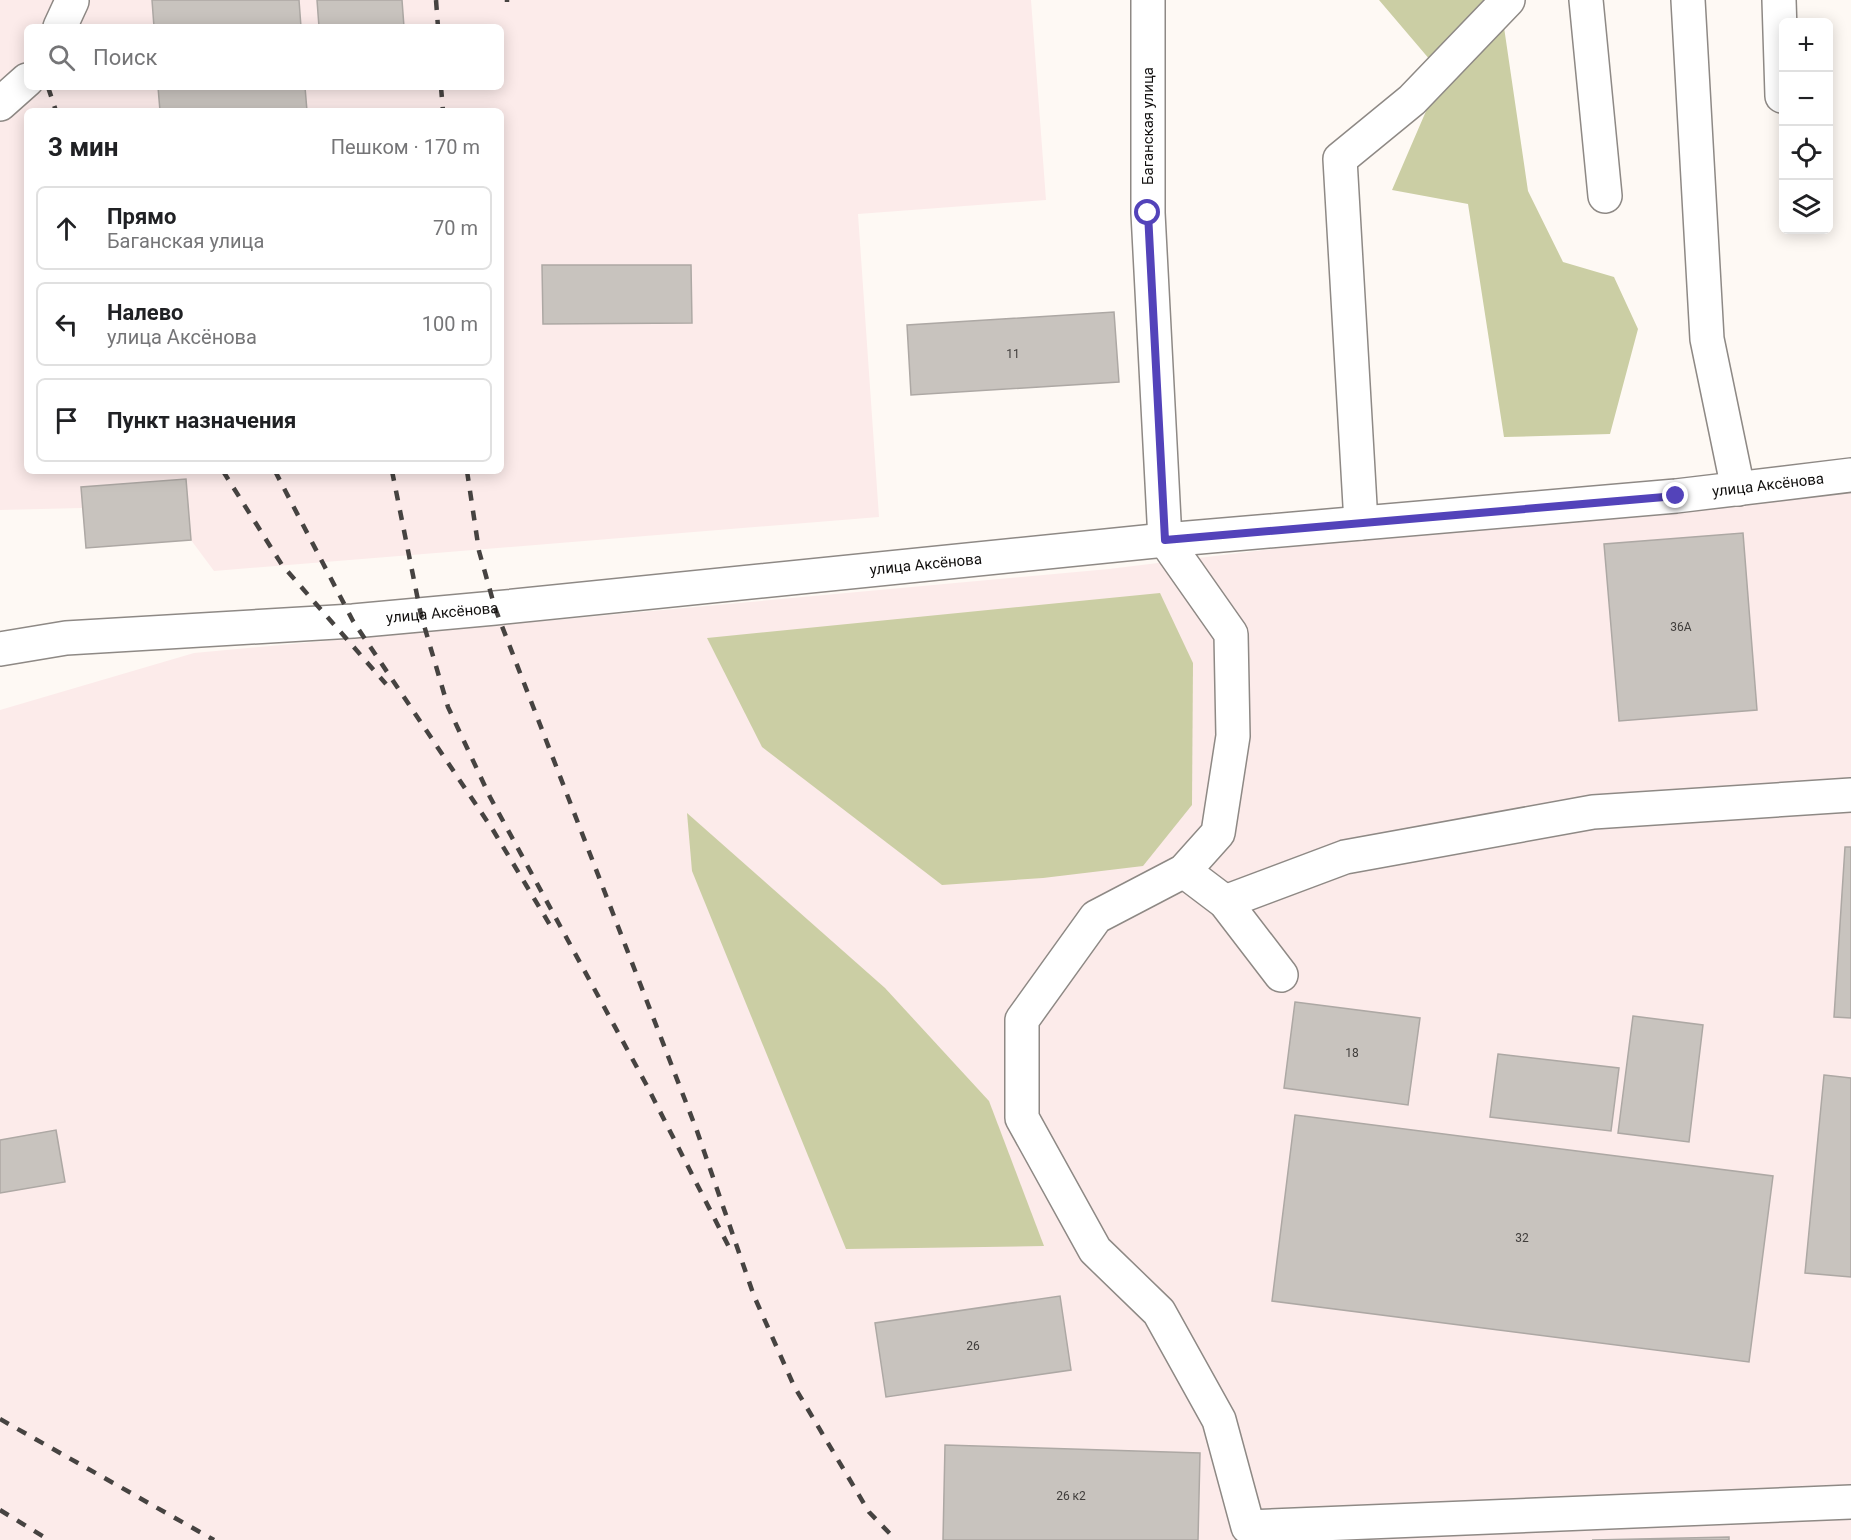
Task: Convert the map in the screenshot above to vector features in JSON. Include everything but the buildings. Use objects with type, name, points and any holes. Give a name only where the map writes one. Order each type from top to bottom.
[{"type":"street","name":"Баганская улица","points":[[1148,0],[1148,213],[1165,540]]},
{"type":"street","points":[[1361,523],[1340,159],[1412,100],[1508,0]]},
{"type":"street","points":[[1586,0],[1605,196]]},
{"type":"street","points":[[1688,0],[1707,339],[1738,489]]},
{"type":"street","points":[[1779,0],[1781,72]]},
{"type":"street","points":[[0,104],[24,83]]},
{"type":"street","name":"улица Аксёнова","points":[[0,649],[66,638],[353,621],[495,608],[1165,540],[1738,489],[1851,475]]},
{"type":"street","points":[[1165,540],[1231,634],[1233,736],[1218,833],[1184,871],[1096,917],[1022,1020],[1022,1118],[1095,1250],[1159,1312],[1219,1420],[1248,1527],[1851,1502]]},
{"type":"street","points":[[1225,902],[1345,857],[1593,812],[1851,795]]},
{"type":"street","points":[[1184,871],[1225,902],[1281,975]]},
{"type":"shaded area","points":[[0,0],[1031,0],[1046,200],[858,214],[879,517],[214,571],[191,540],[86,548],[82,508],[0,510]]},
{"type":"shaded area","points":[[1851,478],[1851,1540],[0,1540],[0,710],[194,653],[1109,569]]},
{"type":"green space","points":[[1379,0],[1500,0],[1528,191],[1563,262],[1614,277],[1638,329],[1610,434],[1504,437],[1468,204],[1392,190],[1442,74]]},
{"type":"green space","points":[[1160,593],[1193,663],[1192,805],[1143,866],[1043,878],[942,885],[762,747],[707,638]]},
{"type":"green space","points":[[687,813],[885,988],[989,1101],[1044,1246],[846,1249],[692,871]]},
{"type":"railway","points":[[436,0],[438,24]]},
{"type":"railway","points":[[49,90],[55,108]]},
{"type":"railway","points":[[441,90],[443,108]]},
{"type":"railway","points":[[225,474],[282,565],[386,684]]},
{"type":"railway","points":[[277,474],[353,621],[493,830],[553,930]]},
{"type":"railway","points":[[393,474],[421,615],[448,707],[490,797],[646,1084],[732,1253]]},
{"type":"railway","points":[[467,474],[479,551],[495,608],[697,1131],[754,1296],[794,1386],[869,1512],[896,1540]]},
{"type":"railway","points":[[0,1419],[214,1540]]},
{"type":"railway","points":[[0,1510],[49,1540]]},
{"type":"route","points":[[1148,213],[1165,540],[1676,496]]}]
